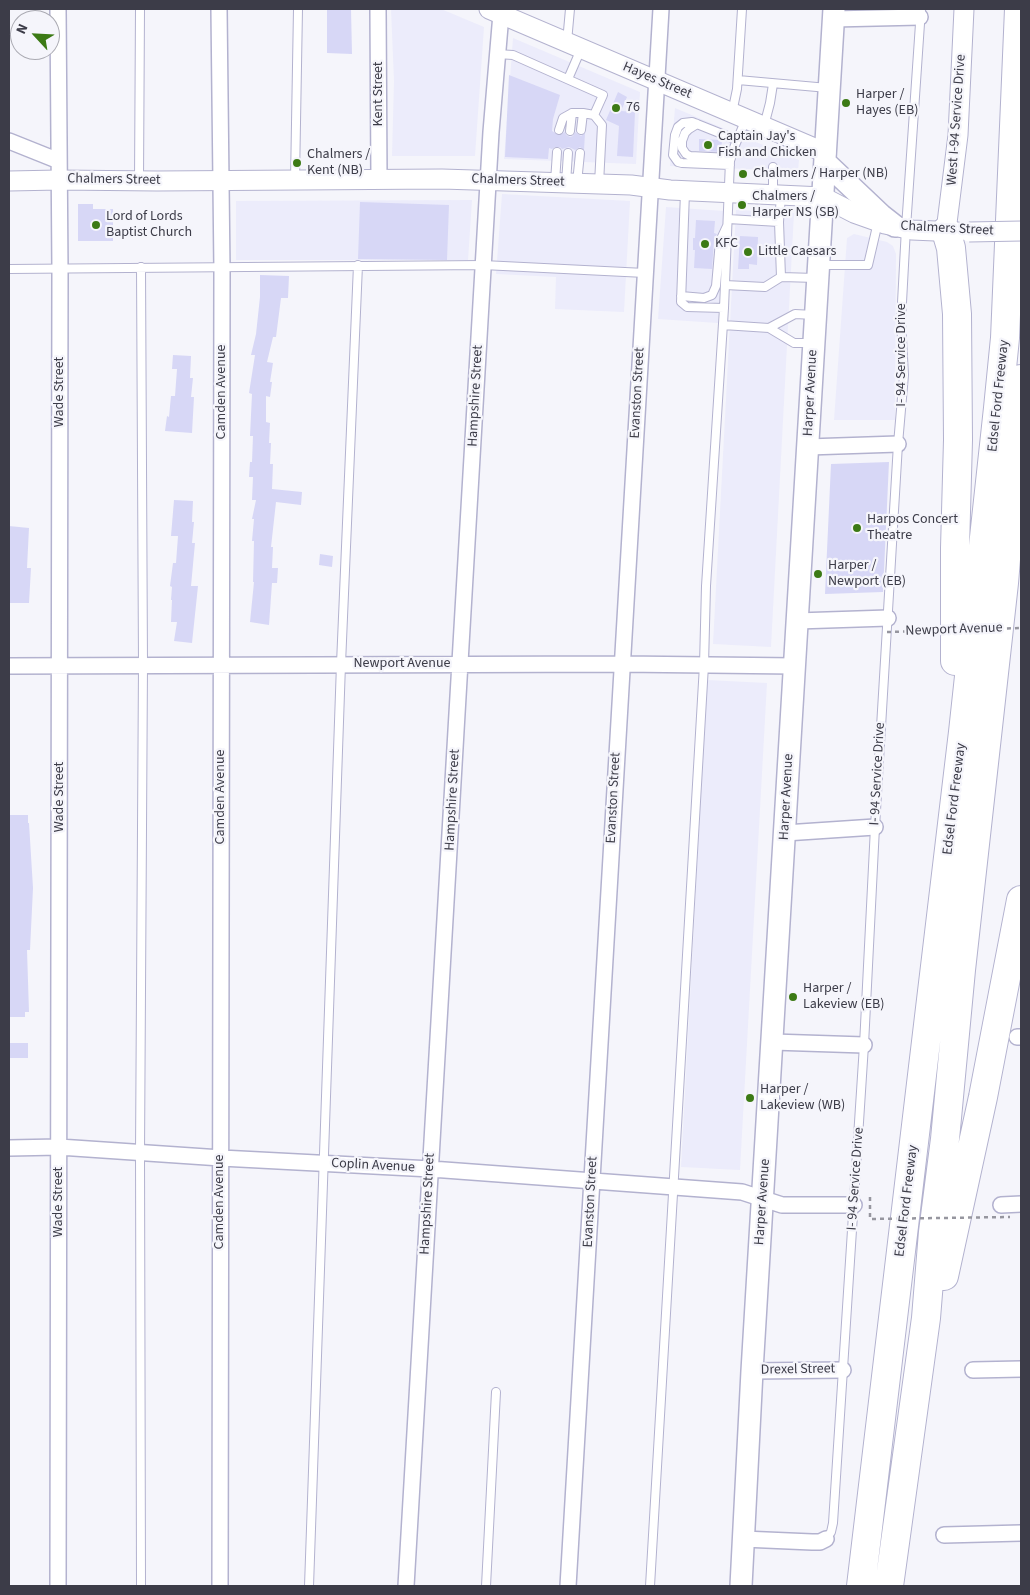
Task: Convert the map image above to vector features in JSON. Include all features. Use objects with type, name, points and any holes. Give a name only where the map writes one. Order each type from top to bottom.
[{"type":"highway","name":"Edsel Ford Freeway","points":[[861,1586],[963,732],[1005,338],[1018,9]]},
{"type":"highway","points":[[958,232],[951,248],[957,314],[958,440],[955,548],[955,661],[963,732]]},
{"type":"highway","name":"Edsel Ford Freeway","points":[[889,1586],[918,1377],[1003,593],[1021,380]]},
{"type":"highway","points":[[918,1377],[944,1277],[984,1097],[1021,900]]},
{"type":"main road","name":"Harper Avenue","points":[[741,1586],[752,1371],[834,14]]},
{"type":"main road","points":[[825,157],[893,226]]},
{"type":"street","name":"Wade Street","points":[[58,9],[60,268],[58,1586]]},
{"type":"street","name":"Camden Avenue","points":[[219,9],[222,266],[220,1586]]},
{"type":"street","name":"Kent Street","points":[[378,9],[379,179]]},
{"type":"street","name":"Evanston Street","points":[[568,1586],[661,9]]},
{"type":"street","name":"West I-94 Service Drive","points":[[958,232],[958,135],[964,9]]},
{"type":"street","name":"Hayes Street","points":[[495,11],[764,126],[825,157]]},
{"type":"street","name":"Hampshire Street","points":[[406,1586],[488,180],[497,54],[495,11]]},
{"type":"street","points":[[834,14],[920,13]]},
{"type":"street","points":[[9,141],[59,161]]},
{"type":"street","name":"Chalmers Street","points":[[9,181],[379,179],[599,184],[823,197],[854,213],[893,226],[958,232],[1021,231]]},
{"type":"street","points":[[808,447],[898,444]]},
{"type":"street","name":"Newport Avenue","points":[[798,621],[887,625]]},
{"type":"street","name":"Newport Avenue","points":[[9,666],[222,664],[795,666]]},
{"type":"street","points":[[785,833],[875,827]]},
{"type":"street","points":[[773,1042],[864,1045]]},
{"type":"street","name":"Coplin Avenue","points":[[9,1148],[59,1148],[140,1152],[592,1181],[742,1192],[782,1205],[854,1206]]},
{"type":"street","points":[[1006,1211],[1021,1204]]},
{"type":"street","points":[[973,1370],[1021,1369]]},
{"type":"street","name":"Drexel Street","points":[[752,1371],[843,1370]]},
{"type":"street","points":[[944,1535],[1021,1533]]},
{"type":"street","points":[[743,1539],[820,1542],[826,1539]]},
{"type":"lane","points":[[138,181],[140,9]]},
{"type":"lane","points":[[295,180],[298,9]]},
{"type":"lane","points":[[568,79],[574,45],[570,9]]},
{"type":"lane","points":[[650,1586],[675,1188],[704,665],[706,586],[724,308],[730,162],[737,140],[739,116],[738,80],[742,9]]},
{"type":"lane","name":"I- 94 Service Drive","points":[[826,1539],[831,1532],[833,1523],[864,1045],[898,444],[904,375],[893,226],[920,13]]},
{"type":"lane","points":[[497,54],[513,55],[603,95],[594,115]]},
{"type":"lane","points":[[738,80],[829,88]]},
{"type":"lane","points":[[764,126],[773,84]]},
{"type":"lane","points":[[559,130],[563,118],[572,113],[594,115],[602,125],[599,184]]},
{"type":"lane","points":[[570,131],[572,113]]},
{"type":"lane","points":[[581,130],[583,113]]},
{"type":"lane","points":[[730,162],[682,163],[675,159],[673,155],[675,135],[678,127],[683,123],[692,122],[737,140]]},
{"type":"lane","points":[[697,124],[689,128],[682,141],[682,148],[686,154],[730,162]]},
{"type":"lane","points":[[557,152],[566,183]]},
{"type":"lane","points":[[566,183],[568,153]]},
{"type":"lane","points":[[566,183],[580,154]]},
{"type":"lane","points":[[773,167],[777,194],[781,278]]},
{"type":"lane","points":[[685,190],[681,302],[687,307],[724,308]]},
{"type":"lane","points":[[681,296],[704,298],[712,295],[716,286],[720,242],[728,221]]},
{"type":"lane","points":[[728,221],[779,222]]},
{"type":"lane","points":[[725,284],[765,287],[781,278],[868,265],[893,226]]},
{"type":"lane","points":[[309,1586],[341,664],[358,265]]},
{"type":"lane","points":[[9,269],[483,265],[645,273]]},
{"type":"lane","points":[[141,267],[143,665],[140,1152],[141,1586]]},
{"type":"lane","points":[[769,328],[795,314],[816,315]]},
{"type":"lane","points":[[723,325],[769,328],[794,343],[814,343]]},
{"type":"lane","points":[[486,1586],[496,1392]]},
{"type":"path","name":"Newport Avenue","points":[[887,625],[1021,628]]},
{"type":"path","points":[[870,1197],[870,1219],[1006,1211]]},
{"type":"shaded area","points":[[391,9],[441,9],[484,27],[475,156],[392,156],[394,81]]},
{"type":"shaded area","points":[[513,38],[640,92],[636,164],[504,159]]},
{"type":"shaded area","points":[[675,108],[799,160],[798,171],[670,166]]},
{"type":"shaded area","points":[[502,194],[630,201],[624,312],[555,309],[556,277],[496,274]]},
{"type":"shaded area","points":[[472,200],[468,260],[236,260],[236,201]]},
{"type":"shaded area","points":[[666,207],[724,211],[718,323],[658,319]]},
{"type":"shaded area","points":[[736,210],[794,213],[771,647],[713,644]]},
{"type":"shaded area","points":[[854,234],[887,242],[893,246],[896,254],[895,420],[834,420],[847,238]]},
{"type":"shaded area","points":[[707,680],[767,683],[740,1170],[681,1167]]},
{"type":"building","points":[[327,9],[351,9],[352,54],[327,53]]},
{"type":"building","points":[[509,75],[560,95],[553,119],[552,131],[558,135],[565,132],[570,137],[575,132],[581,136],[585,133],[584,150],[580,147],[575,150],[569,147],[562,149],[560,147],[549,148],[548,159],[505,157]]},
{"type":"building","points":[[618,92],[627,97],[621,111],[635,112],[633,157],[617,156],[619,126],[606,120]]},
{"type":"building","points":[[699,139],[722,140],[721,152],[699,151]]},
{"type":"building","points":[[360,202],[449,205],[447,260],[358,259]]},
{"type":"building","name":"Lord of Lords Baptist Church","points":[[78,204],[93,204],[93,209],[113,209],[113,241],[78,241]]},
{"type":"building","points":[[696,220],[715,221],[714,233],[717,234],[714,240],[712,269],[694,268],[695,250],[693,250],[693,238],[695,238]]},
{"type":"building","points":[[740,236],[758,237],[757,265],[749,264],[749,269],[738,269]]},
{"type":"building","points":[[260,275],[289,276],[288,298],[281,298],[276,337],[273,337],[267,362],[273,363],[270,397],[266,396],[266,422],[270,423],[270,464],[273,464],[272,489],[302,492],[301,505],[276,502],[271,547],[273,547],[272,568],[278,568],[277,583],[272,583],[269,625],[250,622],[254,582],[254,541],[252,541],[254,519],[252,519],[256,500],[252,500],[253,477],[249,477],[250,462],[252,462],[253,436],[250,436],[252,394],[249,393],[255,355],[251,355],[256,334]]},
{"type":"building","points":[[173,355],[191,356],[190,378],[193,378],[191,397],[194,397],[192,433],[165,431],[167,416],[169,417],[171,396],[175,396],[177,369],[172,369]]},
{"type":"building","name":"Harpos Concert Theatre","points":[[889,462],[883,592],[825,594],[831,464]]},
{"type":"building","points":[[174,500],[193,501],[192,543],[195,543],[191,586],[198,586],[192,643],[174,641],[177,622],[171,622],[172,587],[170,586],[173,563],[176,563],[178,536],[171,536]]},
{"type":"building","points":[[9,526],[29,528],[27,568],[31,568],[29,603],[9,603]]},
{"type":"building","points":[[320,554],[333,556],[332,567],[319,565]]},
{"type":"building","points":[[9,815],[28,815],[29,823],[33,888],[30,950],[27,950],[29,1012],[25,1012],[25,1017],[9,1017]]},
{"type":"building","points":[[9,1043],[28,1043],[28,1058],[9,1058]]},
{"type":"place","name":"Harper / Hayes (EB)","points":[[846,103]]},
{"type":"place","name":"76","points":[[616,108]]},
{"type":"place","name":"Captain Jay's Fish and Chicken","points":[[708,145]]},
{"type":"place","name":"Chalmers / Kent (NB)","points":[[297,163]]},
{"type":"place","name":"Chalmers / Harper (NB)","points":[[743,174]]},
{"type":"place","name":"Chalmers / Harper NS (SB)","points":[[742,205]]},
{"type":"place","name":"Lord of Lords Baptist Church","points":[[96,225]]},
{"type":"place","name":"KFC","points":[[705,244]]},
{"type":"place","name":"Little Caesars","points":[[748,252]]},
{"type":"place","name":"Harpos Concert Theatre","points":[[857,528]]},
{"type":"place","name":"Harper / Newport (EB)","points":[[818,574]]},
{"type":"place","name":"Harper / Lakeview (EB)","points":[[793,997]]},
{"type":"place","name":"Harper / Lakeview (WB)","points":[[750,1098]]}]
